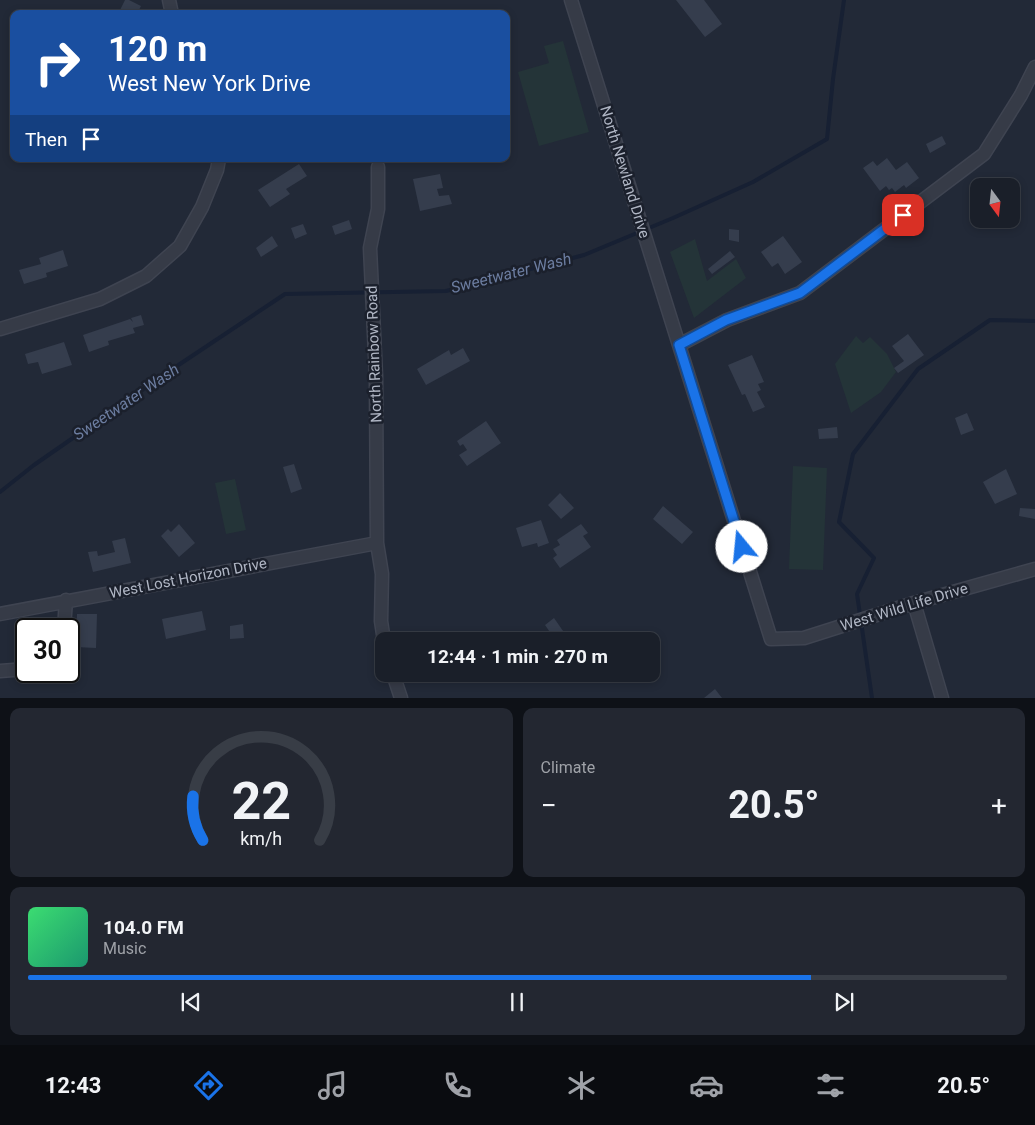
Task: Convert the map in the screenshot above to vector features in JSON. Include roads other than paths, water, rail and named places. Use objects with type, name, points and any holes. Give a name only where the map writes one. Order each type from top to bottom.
[{"type":"street","name":"North Newland Drive","points":[[573,1],[771,639]]},
{"type":"street","points":[[679,345],[726,320],[800,293],[984,154],[1021,95],[1035,67]]},
{"type":"street","points":[[0,329],[100,299],[146,276],[180,246],[202,207],[218,162]]},
{"type":"street","name":"North Rainbow Road","points":[[378,167],[378,210],[370,248],[376,376],[377,543],[382,574],[381,621],[383,632]]},
{"type":"street","name":"West Lost Horizon Drive","points":[[0,614],[66,600],[377,543]]},
{"type":"street","name":"West Wild Life Drive","points":[[771,639],[804,638],[914,603],[1035,569]]},
{"type":"street","points":[[65,618],[66,600]]},
{"type":"street","points":[[914,603],[942,698]]},
{"type":"street","points":[[0,671],[15,670]]},
{"type":"street","points":[[395,682],[400,698]]},
{"type":"waterway","name":"Sweetwater Wash","points":[[0,492],[34,465],[285,294],[446,291],[584,255],[753,182],[827,139],[844,0]]},
{"type":"waterway","points":[[872,698],[857,594],[874,558],[839,522],[853,454],[918,369],[990,320],[1035,321]]}]
